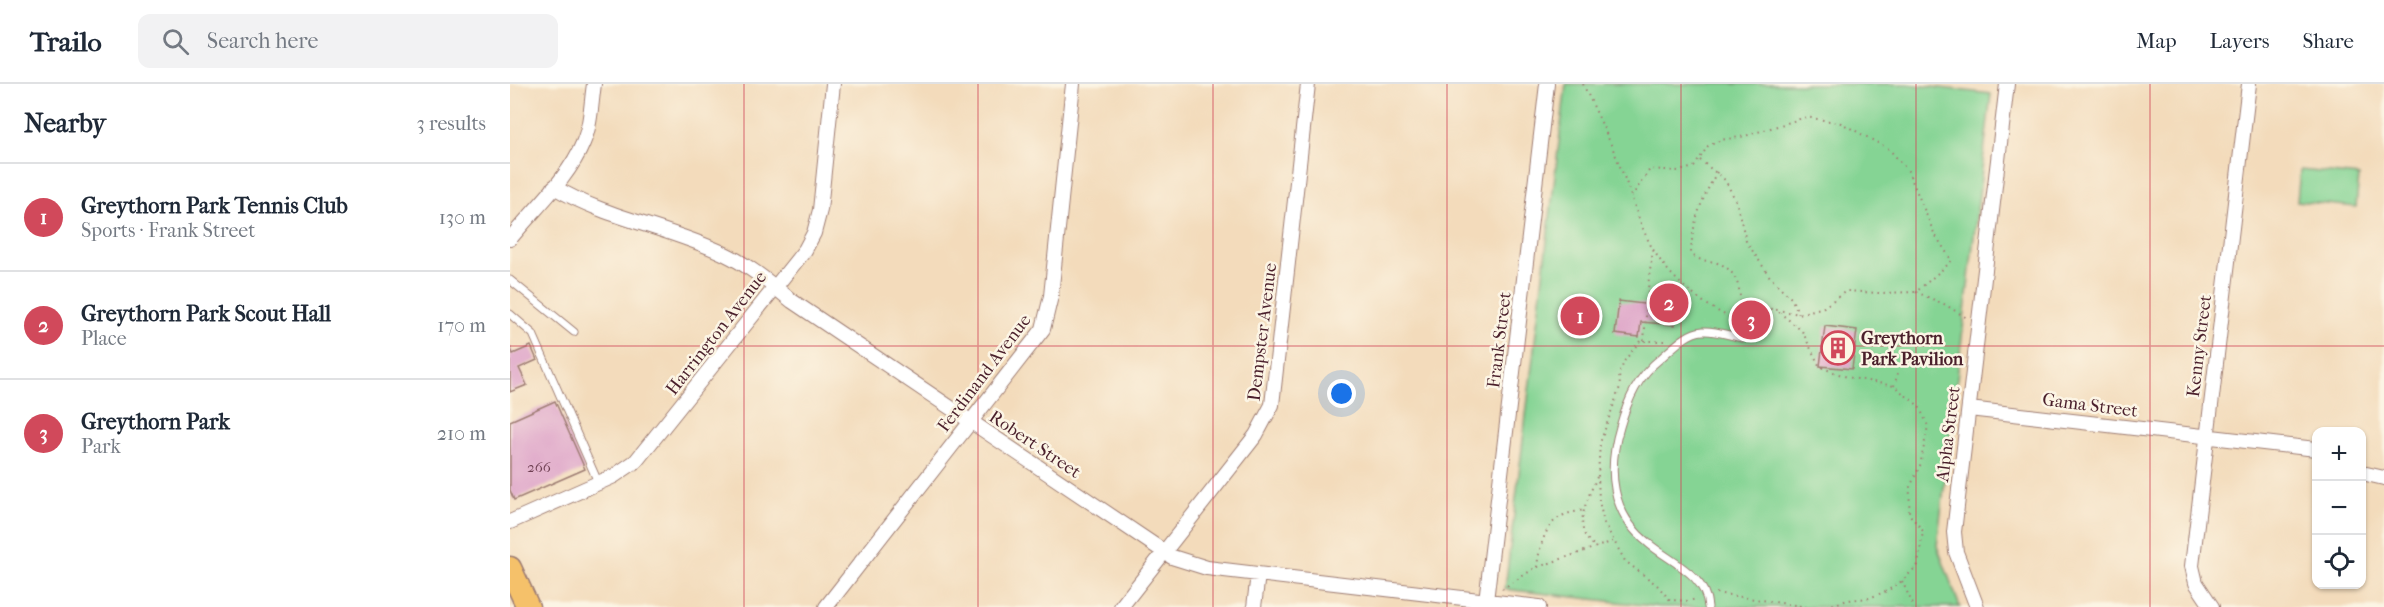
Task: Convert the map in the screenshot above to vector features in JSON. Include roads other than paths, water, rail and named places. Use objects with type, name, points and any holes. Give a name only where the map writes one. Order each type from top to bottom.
[{"type":"main road","points":[[510,568],[528,607]]},
{"type":"street","points":[[510,239],[554,187],[583,145],[590,117],[594,84]]},
{"type":"street","name":"Harrington Avenue","points":[[510,522],[625,469],[645,452],[805,250],[814,233],[820,210],[833,84]]},
{"type":"street","name":"Ferdinand Avenue","points":[[826,607],[1037,339],[1046,321],[1051,296],[1073,84]]},
{"type":"street","name":"Dempster Avenue","points":[[1121,607],[1256,435],[1272,405],[1308,84]]},
{"type":"street","name":"Frank Street","points":[[1480,602],[1548,84]]},
{"type":"street","name":"Alpha Street","points":[[1977,607],[1956,552],[1954,539],[2007,84]]},
{"type":"street","name":"Kenny Street","points":[[2212,607],[2196,583],[2192,572],[2249,84]]},
{"type":"street","name":"Robert Street","points":[[554,187],[595,209],[724,254],[742,263],[792,302],[1164,552],[1196,566],[1480,602],[1539,607]]},
{"type":"street","name":"Gama Street","points":[[1969,409],[2312,449]]},
{"type":"street","points":[[2366,473],[2384,478]]},
{"type":"street","points":[[1254,607],[1258,574]]},
{"type":"lane","points":[[510,280],[574,332]]},
{"type":"lane","points":[[510,314],[532,334],[598,483]]},
{"type":"lane","points":[[1708,607],[1707,595],[1691,573],[1647,543],[1637,533],[1617,501],[1612,476],[1616,438],[1635,385],[1657,361],[1687,336],[1703,331],[1743,338]]},
{"type":"place","name":"Greythorn Park Scout Hall","points":[[1669,303]]},
{"type":"place","name":"Greythorn Park Tennis Club","points":[[1580,316]]},
{"type":"place","name":"Greythorn Park","points":[[1751,320]]},
{"type":"place","name":"Greythorn Park Pavilion","points":[[1838,348]]}]
